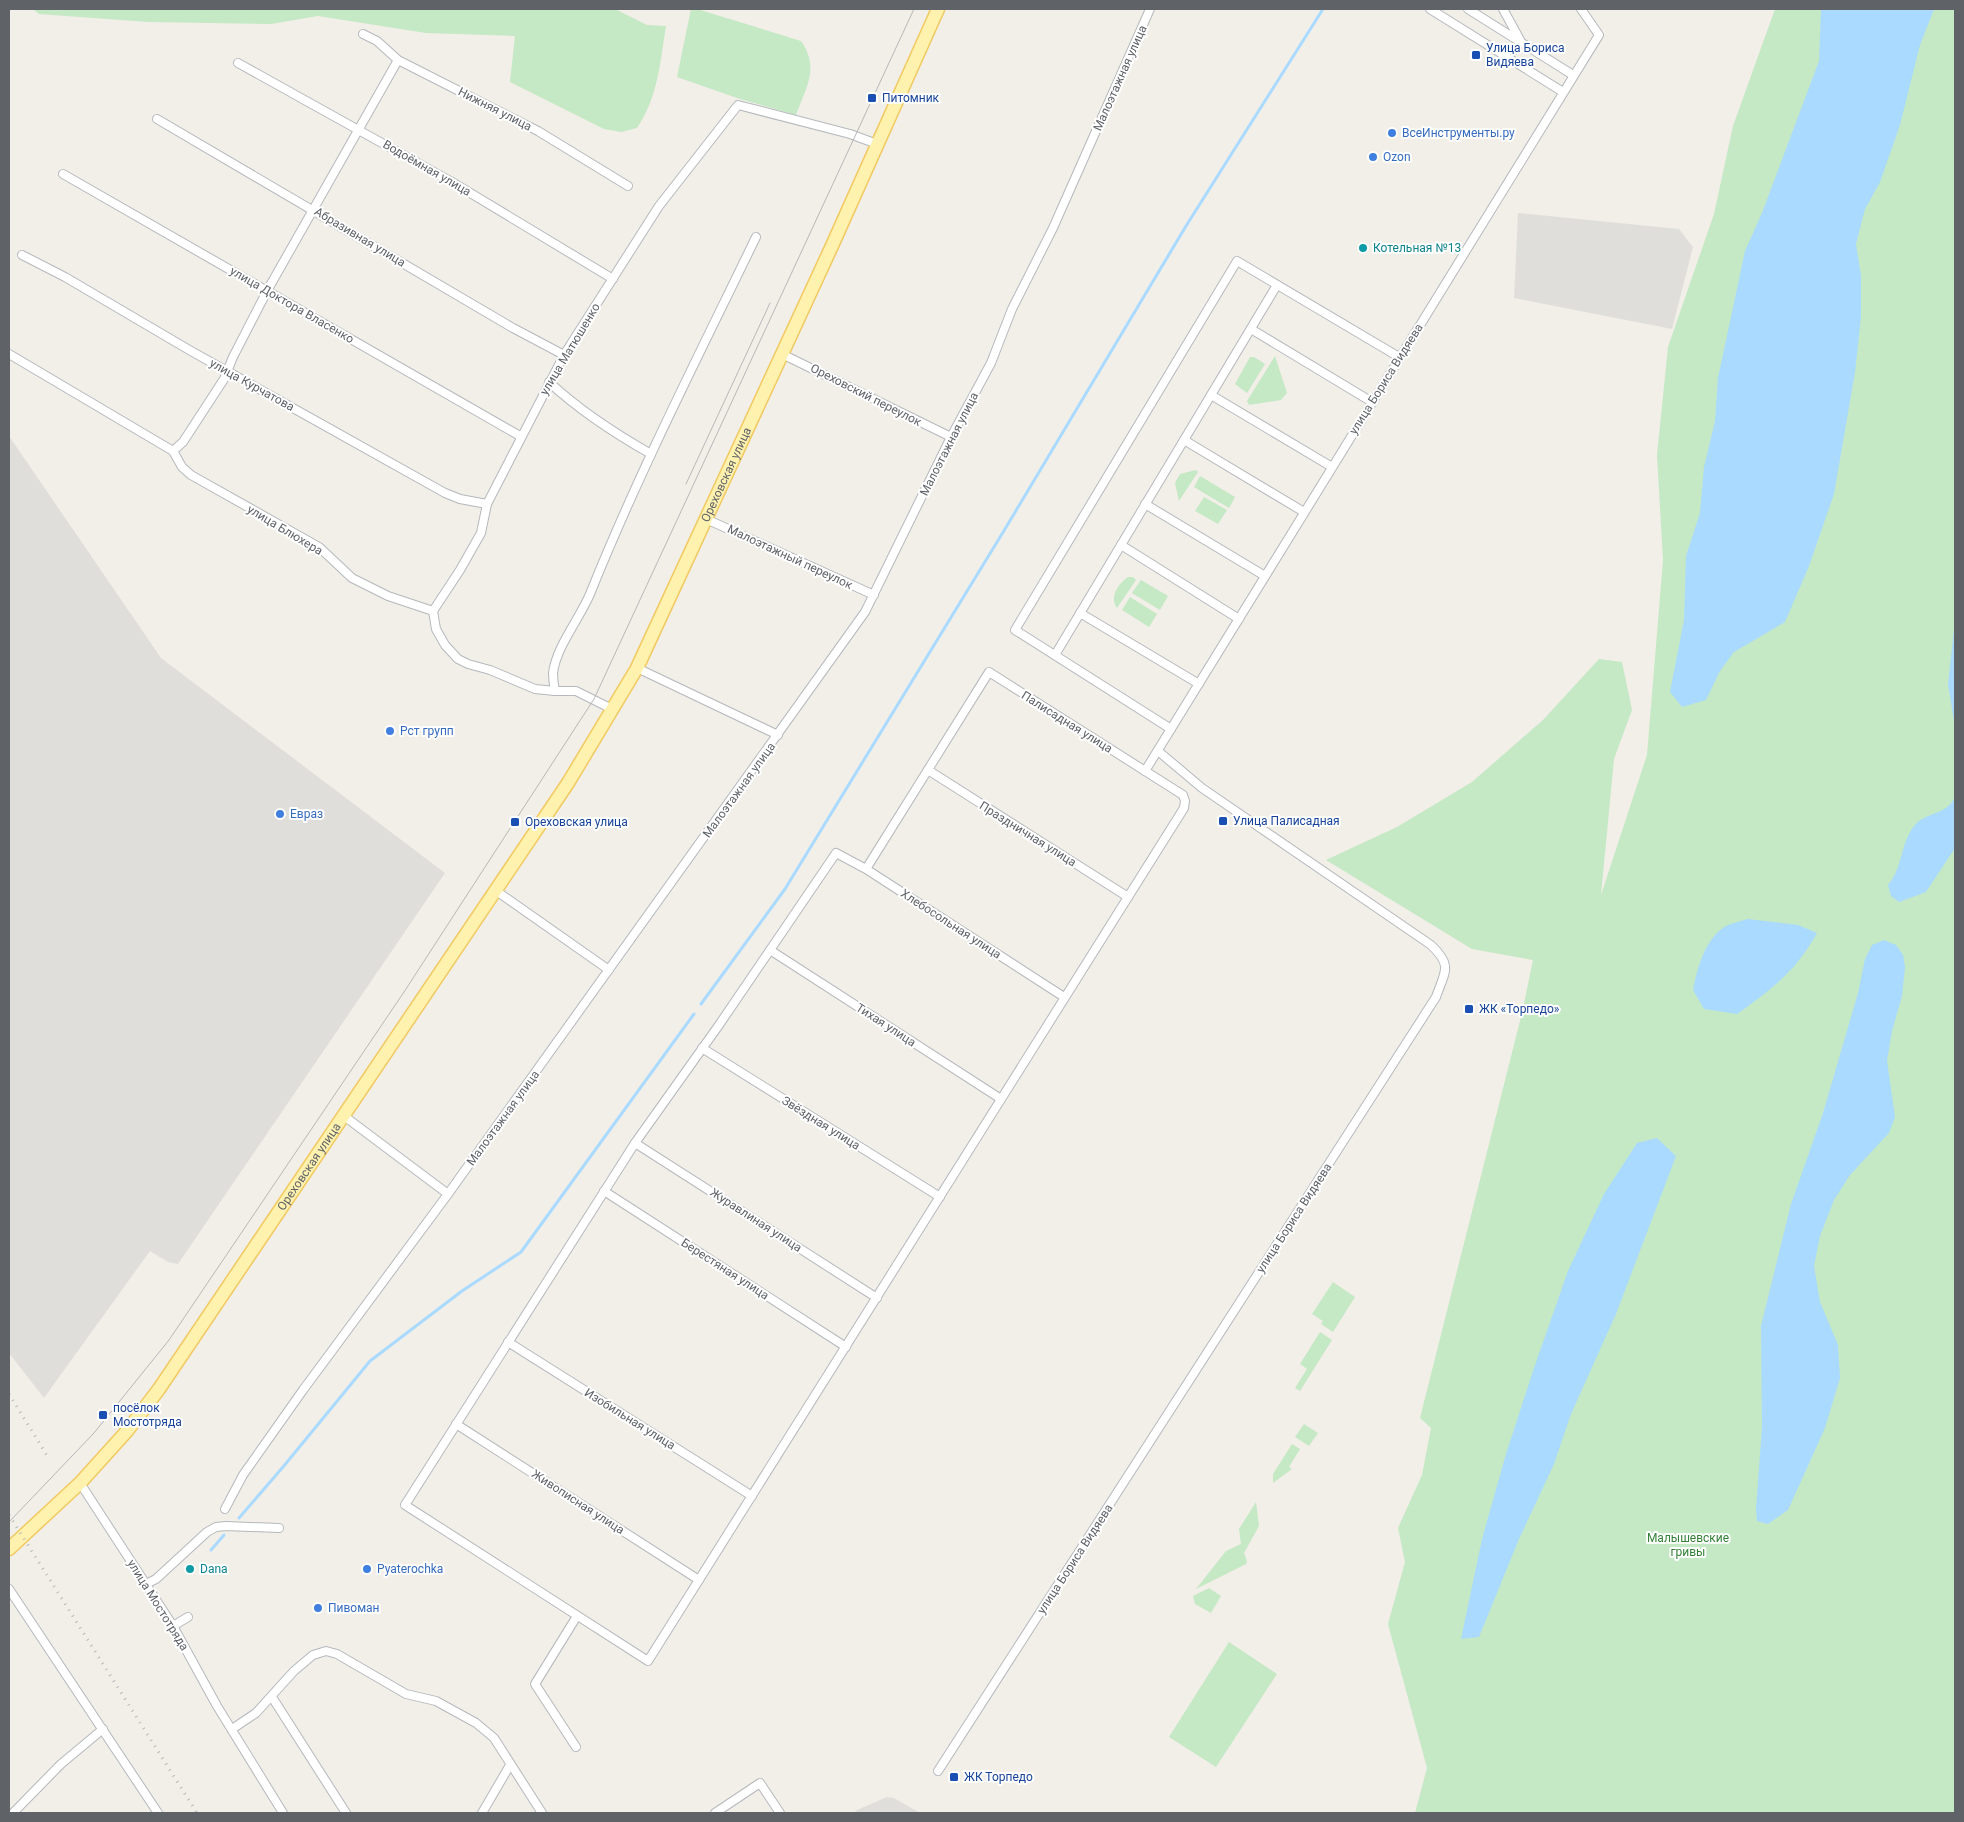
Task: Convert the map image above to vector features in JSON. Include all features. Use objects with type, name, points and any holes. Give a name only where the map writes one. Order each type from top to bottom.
[{"type":"main road","name":"Ореховская улица","points":[[9,1549],[80,1483],[126,1431],[159,1389],[496,890],[568,782],[612,710],[637,668],[938,9]]},
{"type":"street","name":"Малоэтажная улица","points":[[225,1510],[243,1475],[448,1194],[865,612],[950,438],[991,362],[1012,309],[1053,228],[1150,9]]},
{"type":"street","points":[[1430,9],[1563,92]]},
{"type":"street","points":[[1468,9],[1574,75]]},
{"type":"street","points":[[1503,9],[1521,42]]},
{"type":"street","name":"улица Бориса Видяева","points":[[1145,771],[1599,35],[1581,9]]},
{"type":"street","name":"Нижняя улица","points":[[363,34],[377,41],[398,60],[538,132],[628,186]]},
{"type":"street","points":[[173,451],[183,442],[228,371],[233,357],[267,291],[398,60]]},
{"type":"street","name":"Водоёмная улица","points":[[238,63],[358,128],[613,279]]},
{"type":"street","name":"улица Матюшенко","points":[[433,612],[481,533],[486,504],[548,382],[564,355],[676,182],[738,105],[850,134],[876,144]]},
{"type":"street","name":"Абразивная улица","points":[[157,119],[513,328],[564,355]]},
{"type":"street","name":"улица Доктора Власенко","points":[[63,174],[520,436]]},
{"type":"street","points":[[555,692],[553,673],[557,658],[589,595],[600,565],[651,454],[756,237]]},
{"type":"street","name":"улица Курчатова","points":[[22,256],[65,277],[445,494],[486,504]]},
{"type":"street","points":[[1171,729],[1014,630],[1237,261],[1399,358]]},
{"type":"street","points":[[1054,655],[1277,285]]},
{"type":"street","points":[[1251,329],[1372,402]]},
{"type":"street","name":"улица Блюхера","points":[[9,354],[173,451],[182,467],[191,475],[319,546],[352,578],[388,596],[433,612]]},
{"type":"street","name":"Ореховский переулок","points":[[782,354],[950,438]]},
{"type":"street","points":[[548,382],[578,408],[614,433],[651,454]]},
{"type":"street","points":[[1211,394],[1332,467]]},
{"type":"street","points":[[1184,440],[1304,512]]},
{"type":"street","points":[[1145,504],[1265,576]]},
{"type":"street","name":"Малоэтажный переулок","points":[[706,519],[874,595]]},
{"type":"street","points":[[1121,545],[1239,619]]},
{"type":"street","points":[[433,612],[436,629],[445,645],[458,659],[535,689],[555,692],[576,691],[612,710]]},
{"type":"street","points":[[1080,613],[1199,684]]},
{"type":"street","points":[[637,668],[778,735]]},
{"type":"street","name":"Палисадная улица","points":[[928,770],[989,672],[1145,771],[1183,796],[1186,800],[1184,808],[1128,897]]},
{"type":"street","name":"улица Бориса Видяева","points":[[938,1771],[1436,997],[1446,967],[1443,957],[1431,945],[1202,788],[1158,751]]},
{"type":"street","points":[[866,869],[928,770]]},
{"type":"street","name":"Праздничная улица","points":[[928,770],[1128,897]]},
{"type":"street","name":"Хлебосольная улица","points":[[770,950],[836,853],[866,869],[1064,997]]},
{"type":"street","points":[[496,890],[609,970]]},
{"type":"street","points":[[770,950],[604,1190],[405,1505],[648,1661],[1128,897]]},
{"type":"street","name":"Тихая улица","points":[[770,950],[1001,1099]]},
{"type":"street","name":"Звёздная улица","points":[[702,1048],[940,1197]]},
{"type":"street","points":[[344,1116],[448,1194]]},
{"type":"street","name":"Журавлиная улица","points":[[635,1143],[877,1298]]},
{"type":"street","name":"Берестяная улица","points":[[604,1190],[846,1348]]},
{"type":"street","name":"Изобильная улица","points":[[508,1342],[752,1496]]},
{"type":"street","name":"Живописная улица","points":[[456,1424],[699,1580]]},
{"type":"street","name":"улица Мостотряда","points":[[80,1483],[173,1626],[283,1813]]},
{"type":"street","points":[[146,1584],[156,1579],[216,1526],[279,1528]]},
{"type":"street","points":[[9,1589],[158,1813]]},
{"type":"street","points":[[576,1747],[535,1684],[577,1616]]},
{"type":"street","points":[[173,1626],[188,1617]]},
{"type":"street","points":[[232,1729],[256,1714],[313,1655],[326,1651],[338,1654],[406,1694],[436,1701],[476,1723],[494,1738],[542,1813]]},
{"type":"street","points":[[272,1697],[346,1813]]},
{"type":"street","points":[[12,1813],[61,1764],[103,1729]]},
{"type":"street","points":[[482,1813],[510,1765]]},
{"type":"street","points":[[715,1813],[760,1783],[780,1813]]},
{"type":"shaded area","points":[[1518,213],[1679,229],[1693,247],[1672,329],[1514,298]]},
{"type":"shaded area","points":[[9,436],[161,658],[445,873],[178,1264],[168,1262],[150,1251],[44,1398],[9,1353]]},
{"type":"shaded area","points":[[887,1797],[894,1798],[920,1813],[857,1813],[855,1811]]},
{"type":"green space","points":[[33,9],[615,9],[647,25],[666,26],[660,66],[650,104],[637,128],[621,132],[604,129],[510,82],[515,36],[426,33],[318,16],[271,24],[148,22],[39,14]]},
{"type":"green space","points":[[691,9],[697,9],[801,41],[810,60],[810,69],[807,86],[796,115],[740,99],[677,77]]},
{"type":"green space","name":"Малышевские гривы","points":[[1775,9],[1955,9],[1955,1813],[1415,1813],[1427,1768],[1388,1624],[1405,1562],[1398,1528],[1422,1475],[1431,1428],[1420,1418],[1522,1013],[1533,960],[1472,949],[1326,860],[1397,827],[1472,782],[1543,720],[1599,659],[1622,662],[1632,710],[1614,759],[1601,895],[1647,755],[1663,560],[1657,455],[1668,347],[1714,214],[1733,126]]},
{"type":"green space","points":[[1275,356],[1287,393],[1281,400],[1249,405],[1247,401]]},
{"type":"green space","points":[[1250,357],[1254,357],[1265,364],[1247,393],[1235,384]]},
{"type":"green space","points":[[1196,470],[1198,472],[1179,501],[1175,483],[1180,474]]},
{"type":"green space","points":[[1200,476],[1235,497],[1229,508],[1194,487]]},
{"type":"green space","points":[[1204,497],[1227,510],[1218,524],[1195,511]]},
{"type":"green space","points":[[1128,577],[1133,577],[1136,580],[1117,608],[1114,595],[1121,583]]},
{"type":"green space","points":[[1141,580],[1168,596],[1160,610],[1132,593]]},
{"type":"green space","points":[[1130,597],[1157,614],[1149,627],[1122,610]]},
{"type":"green space","points":[[1333,1282],[1355,1297],[1333,1332],[1321,1324],[1323,1321],[1312,1314]]},
{"type":"green space","points":[[1320,1332],[1332,1340],[1300,1391],[1295,1388],[1307,1369],[1300,1364]]},
{"type":"green space","points":[[1304,1424],[1318,1433],[1309,1446],[1295,1437]]},
{"type":"green space","points":[[1292,1444],[1300,1449],[1289,1467],[1292,1469],[1273,1483],[1273,1474]]},
{"type":"green space","points":[[1256,1502],[1259,1526],[1244,1553],[1247,1561],[1246,1564],[1196,1589],[1226,1551],[1241,1544],[1239,1529]]},
{"type":"green space","points":[[1209,1588],[1221,1596],[1211,1613],[1195,1604],[1193,1596]]},
{"type":"green space","points":[[1229,1642],[1277,1674],[1216,1767],[1169,1737]]},
{"type":"water","points":[[1821,9],[1934,9],[1920,45],[1900,125],[1880,182],[1865,209],[1856,244],[1861,276],[1861,317],[1855,372],[1834,494],[1809,566],[1785,622],[1734,652],[1720,671],[1706,700],[1682,707],[1670,692],[1684,620],[1686,556],[1700,513],[1704,467],[1715,421],[1718,378],[1745,251],[1762,213],[1819,61]]},
{"type":"water","points":[[1955,621],[1955,727],[1948,684]]},
{"type":"water","points":[[1955,796],[1955,848],[1926,892],[1899,902],[1891,896],[1888,885],[1896,871],[1910,832],[1925,817],[1948,807]]},
{"type":"water","points":[[1748,919],[1798,925],[1817,933],[1792,969],[1737,1014],[1704,1009],[1693,990],[1707,946],[1719,931],[1726,926]]},
{"type":"water","points":[[1884,940],[1896,945],[1903,955],[1905,967],[1902,996],[1892,1031],[1887,1061],[1895,1117],[1889,1133],[1850,1175],[1834,1200],[1820,1236],[1814,1266],[1820,1302],[1838,1345],[1840,1378],[1825,1428],[1788,1510],[1768,1524],[1757,1521],[1756,1509],[1762,1427],[1761,1326],[1791,1204],[1823,1113],[1858,993],[1865,959],[1872,945]]},
{"type":"water","points":[[1657,1138],[1676,1156],[1616,1314],[1571,1414],[1554,1464],[1519,1539],[1479,1637],[1461,1639],[1482,1539],[1506,1454],[1568,1271],[1604,1194],[1637,1143]]},
{"type":"waterway","points":[[701,1004],[785,889],[1005,529],[1186,226],[1323,9]]},
{"type":"waterway","points":[[239,1518],[370,1361],[462,1291],[521,1252],[694,1014]]},
{"type":"waterway","points":[[211,1550],[224,1535]]},
{"type":"tram line","points":[[9,1522],[94,1433],[169,1340],[404,992],[594,699],[914,9]]},
{"type":"tram line","points":[[686,484],[770,303]]},
{"type":"railway","points":[[9,1394],[48,1457]]},
{"type":"railway","points":[[9,1515],[197,1813]]},
{"type":"place","name":"Улица Бориса Видяева","points":[[1476,55]]},
{"type":"place","name":"Питомник","points":[[872,98]]},
{"type":"place","name":"ВсеИнструменты.ру","points":[[1392,133]]},
{"type":"place","name":"Ozon","points":[[1373,157]]},
{"type":"place","name":"Котельная №13","points":[[1363,248]]},
{"type":"place","name":"Рст групп","points":[[390,731]]},
{"type":"place","name":"Евраз","points":[[280,814]]},
{"type":"place","name":"Улица Палисадная","points":[[1223,821]]},
{"type":"place","name":"Ореховская улица","points":[[515,822]]},
{"type":"place","name":"ЖК «Торпедо»","points":[[1469,1009]]},
{"type":"place","name":"посёлок Мостотряда","points":[[103,1415]]},
{"type":"place","name":"Dana","points":[[190,1569]]},
{"type":"place","name":"Pyaterochka","points":[[367,1569]]},
{"type":"place","name":"Пивоман","points":[[318,1608]]},
{"type":"place","name":"ЖК Торпедо","points":[[954,1777]]}]
